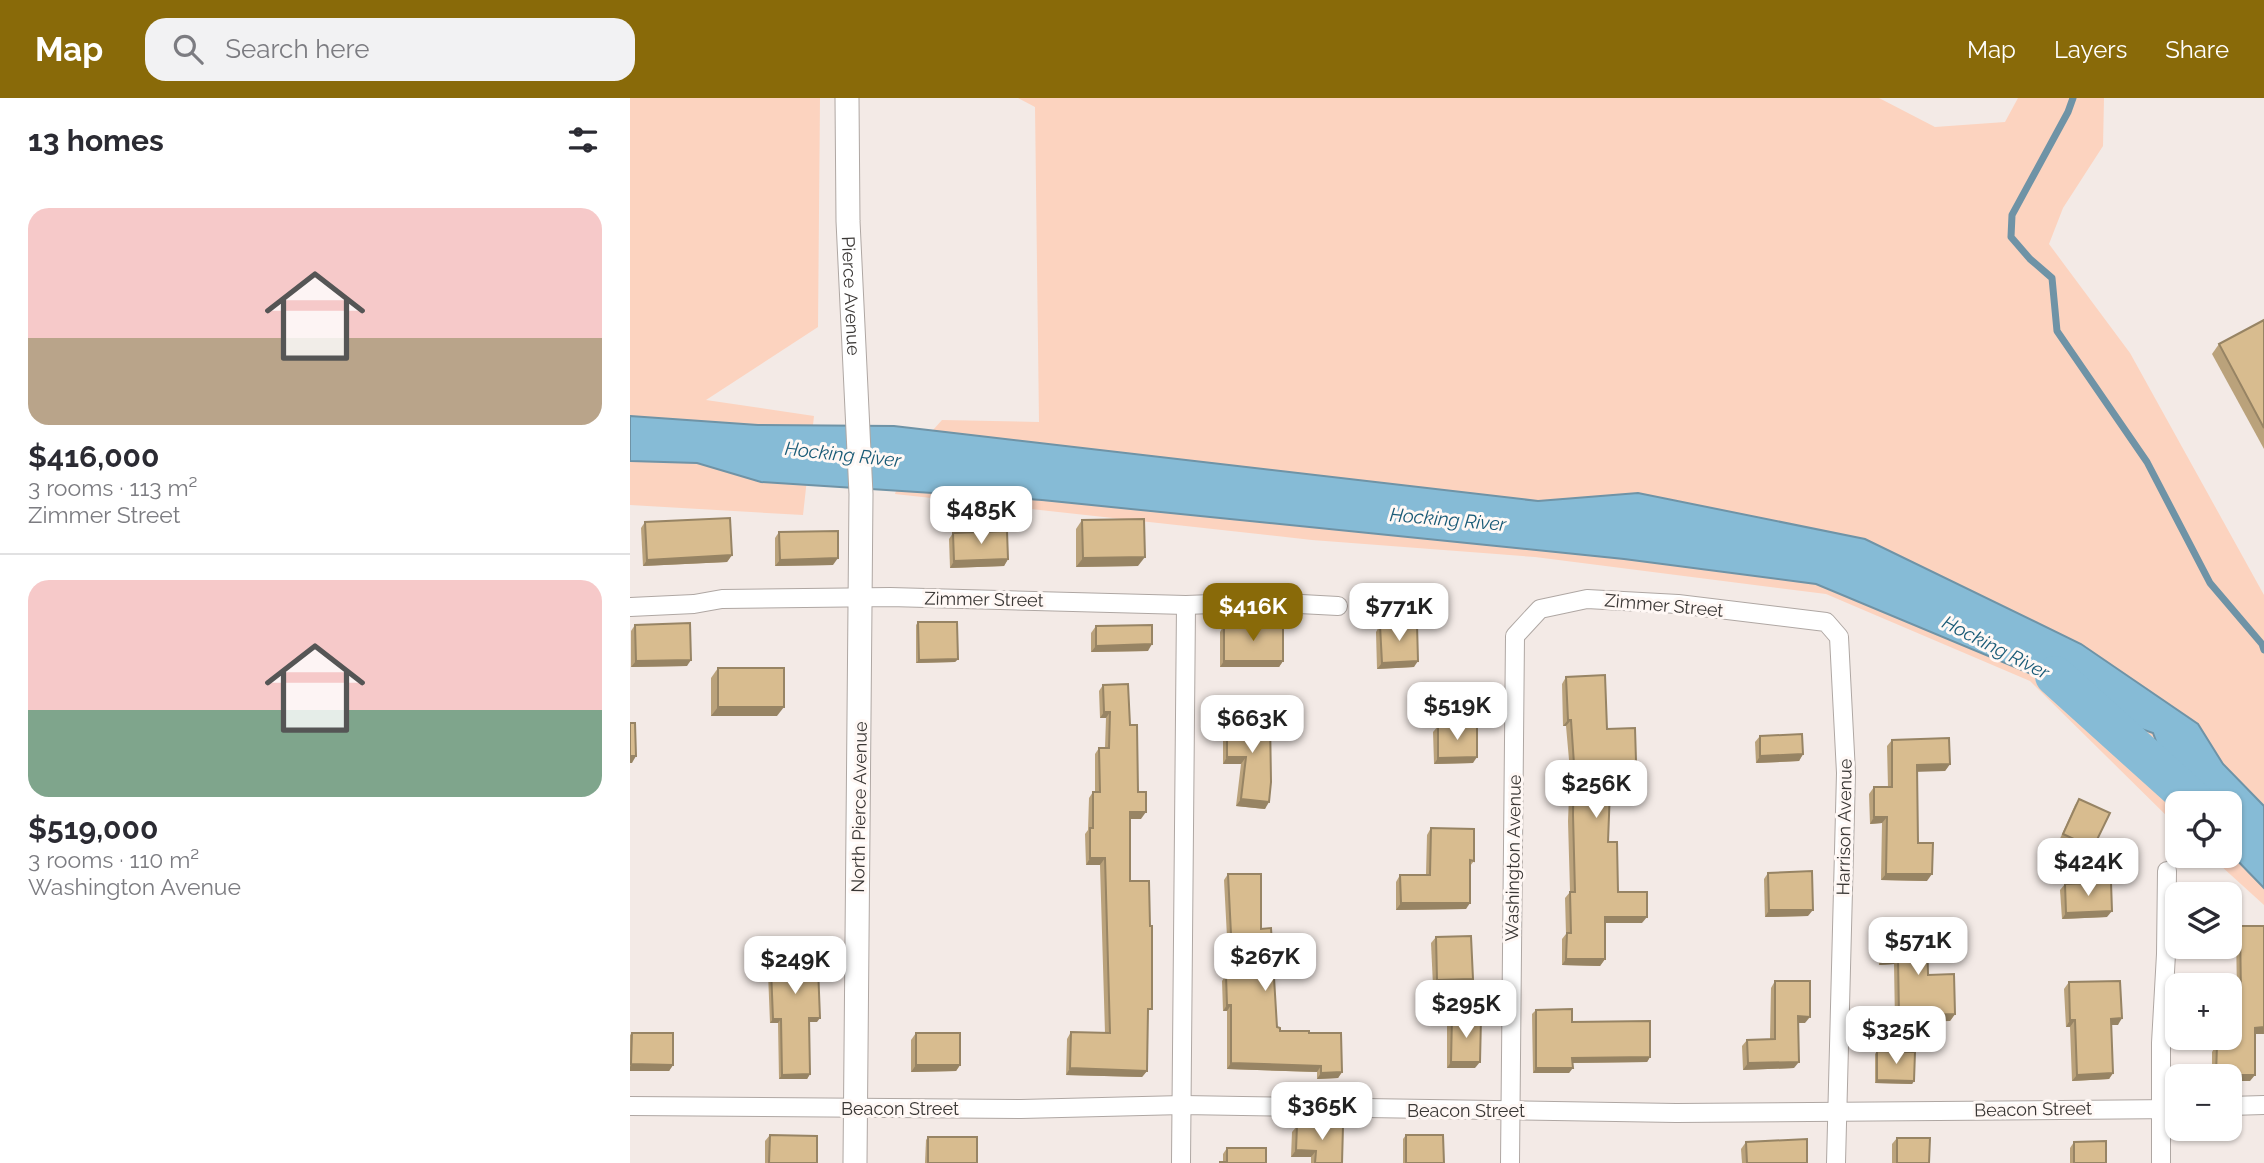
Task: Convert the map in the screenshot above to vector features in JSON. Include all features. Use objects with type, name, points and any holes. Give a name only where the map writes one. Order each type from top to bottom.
[{"type":"street","name":"Pierce Avenue","points":[[847,98],[847,184],[861,494]]},
{"type":"street","name":"North Pierce Avenue","points":[[855,1163],[861,494]]},
{"type":"street","name":"Zimmer Street","points":[[630,607],[694,604],[722,599],[890,597],[1186,605],[1263,602],[1338,606]]},
{"type":"street","name":"Zimmer Street","points":[[1515,636],[1541,609],[1587,599],[1678,604],[1826,622]]},
{"type":"street","points":[[1181,1163],[1186,605]]},
{"type":"street","name":"Harrison Avenue","points":[[1826,622],[1839,636],[1846,773],[1836,1163]]},
{"type":"street","name":"Washington Avenue","points":[[1510,1163],[1515,636]]},
{"type":"street","points":[[2165,1076],[2161,1042],[2167,870]]},
{"type":"street","name":"Beacon Street","points":[[630,1106],[1021,1109],[1183,1105],[1676,1112],[2165,1109]]},
{"type":"street","points":[[2242,1106],[2264,1105]]},
{"type":"street","points":[[2161,1163],[2165,1136]]},
{"type":"shaded area","points":[[630,98],[820,98],[818,327],[706,400],[814,416],[803,515],[630,505]]},
{"type":"shaded area","points":[[1018,98],[1879,98],[1935,127],[2005,122],[2018,98],[2104,98],[2103,146],[2063,208],[2049,244],[2130,353],[2264,595],[2264,905],[2242,882],[2223,868],[2242,868],[2242,791],[2165,791],[2165,814],[2030,681],[1826,594],[1535,557],[1312,540],[895,494],[906,460],[942,420],[1039,422],[1035,107]]},
{"type":"water","points":[[630,416],[758,425],[894,426],[1538,501],[1638,493],[1865,539],[2081,644],[2198,724],[2223,764],[2264,806],[2264,888],[2242,865],[2242,791],[2191,791],[2189,784],[2163,760],[2153,733],[2064,702],[2034,675],[1816,584],[1624,559],[1042,500],[761,482],[697,463],[630,461]]},
{"type":"building","points":[[2264,320],[2264,428],[2219,344]]},
{"type":"building","points":[[730,518],[732,555],[647,560],[645,522]]},
{"type":"building","points":[[1144,519],[1145,557],[1083,558],[1082,520]]},
{"type":"building","points":[[838,531],[838,558],[780,560],[779,532]]},
{"type":"building","points":[[1007,531],[1008,559],[954,561],[953,533]]},
{"type":"building","points":[[918,622],[957,622],[958,659],[919,660]]},
{"type":"building","points":[[690,623],[691,660],[636,661],[635,625]]},
{"type":"building","points":[[1417,624],[1418,661],[1382,663],[1380,625]]},
{"type":"building","points":[[1152,625],[1152,644],[1096,646],[1096,626]]},
{"type":"building","points":[[1224,625],[1283,625],[1283,661],[1224,661]]},
{"type":"building","points":[[718,668],[784,668],[784,707],[718,707]]},
{"type":"building","points":[[1605,675],[1607,729],[1635,728],[1636,761],[1611,763],[1608,842],[1617,842],[1618,892],[1647,892],[1647,917],[1605,917],[1605,959],[1566,959],[1567,933],[1571,933],[1570,892],[1575,892],[1574,764],[1566,677]]},
{"type":"building","points":[[1128,684],[1130,725],[1137,725],[1138,792],[1146,792],[1146,812],[1130,812],[1130,881],[1149,881],[1152,1009],[1148,1009],[1147,1071],[1070,1068],[1071,1032],[1110,1033],[1105,858],[1090,858],[1090,828],[1093,828],[1093,792],[1100,792],[1099,748],[1109,748],[1110,712],[1104,712],[1103,685]]},
{"type":"building","points":[[1227,719],[1270,719],[1269,802],[1241,799],[1246,757],[1227,757]]},
{"type":"building","points":[[630,723],[635,723],[636,756],[630,756]]},
{"type":"building","points":[[1438,726],[1477,726],[1477,757],[1438,758]]},
{"type":"building","points":[[1802,734],[1803,754],[1760,756],[1760,736]]},
{"type":"building","points":[[1949,738],[1950,764],[1917,765],[1918,843],[1933,843],[1932,874],[1886,874],[1887,817],[1874,817],[1874,787],[1892,787],[1892,740]]},
{"type":"building","points":[[2079,799],[2110,813],[2093,848],[2063,834]]},
{"type":"building","points":[[1431,828],[1474,829],[1474,861],[1470,860],[1470,903],[1401,903],[1400,875],[1430,875]]},
{"type":"building","points":[[1812,871],[1813,910],[1769,910],[1768,873]]},
{"type":"building","points":[[1228,874],[1261,874],[1261,929],[1271,928],[1277,1027],[1280,1031],[1341,1033],[1342,1072],[1321,1073],[1321,1066],[1231,1063],[1231,1005],[1227,1005],[1226,975],[1233,974]]},
{"type":"building","points":[[2111,882],[2112,911],[2066,913],[2065,884]]},
{"type":"building","points":[[2242,926],[2264,926],[2264,1027],[2255,1028],[2255,1075],[2242,1075],[2242,1064],[2216,1064],[2217,1050],[2242,1050]]},
{"type":"building","points":[[1927,932],[1928,975],[1954,974],[1955,1014],[1899,1016],[1898,958],[1883,958],[1882,933]]},
{"type":"building","points":[[1471,936],[1473,979],[1437,980],[1436,937]]},
{"type":"building","points":[[822,937],[823,967],[818,967],[820,1018],[809,1018],[810,1074],[782,1075],[781,1019],[773,1019],[767,939]]},
{"type":"building","points":[[1775,981],[1810,981],[1810,1017],[1798,1016],[1799,1062],[1748,1063],[1747,1040],[1775,1039]]},
{"type":"building","points":[[2120,981],[2122,1018],[2111,1019],[2113,1073],[2077,1075],[2075,1020],[2070,1020],[2069,982]]},
{"type":"building","points":[[1572,1009],[1572,1022],[1650,1021],[1650,1057],[1572,1058],[1573,1068],[1536,1068],[1536,1010]]},
{"type":"building","points":[[1452,1017],[1481,1018],[1480,1062],[1451,1062]]},
{"type":"building","points":[[632,1033],[673,1033],[673,1065],[631,1064]]},
{"type":"building","points":[[916,1033],[960,1033],[960,1065],[916,1065]]},
{"type":"building","points":[[1877,1051],[1915,1052],[1914,1081],[1877,1080]]},
{"type":"building","points":[[1297,1126],[1343,1126],[1342,1163],[1315,1163],[1316,1151],[1296,1150]]},
{"type":"building","points":[[770,1135],[817,1136],[817,1163],[769,1163]]},
{"type":"building","points":[[1406,1135],[1443,1135],[1444,1163],[1406,1163]]},
{"type":"building","points":[[928,1137],[977,1137],[977,1163],[928,1163]]},
{"type":"building","points":[[1897,1138],[1930,1138],[1929,1163],[1897,1163]]},
{"type":"building","points":[[1807,1139],[1807,1163],[1747,1163],[1746,1142]]},
{"type":"building","points":[[2106,1141],[2106,1163],[2074,1163],[2074,1142]]},
{"type":"building","points":[[1227,1148],[1266,1148],[1266,1163],[1220,1163],[1227,1162]]},
{"type":"waterway","points":[[2073,98],[2012,215],[2011,237],[2030,259],[2052,278],[2057,331],[2147,462],[2210,583],[2262,644],[2264,650]]},
{"type":"waterway","name":"Hocking River","points":[[2055,676],[2183,791]]}]
